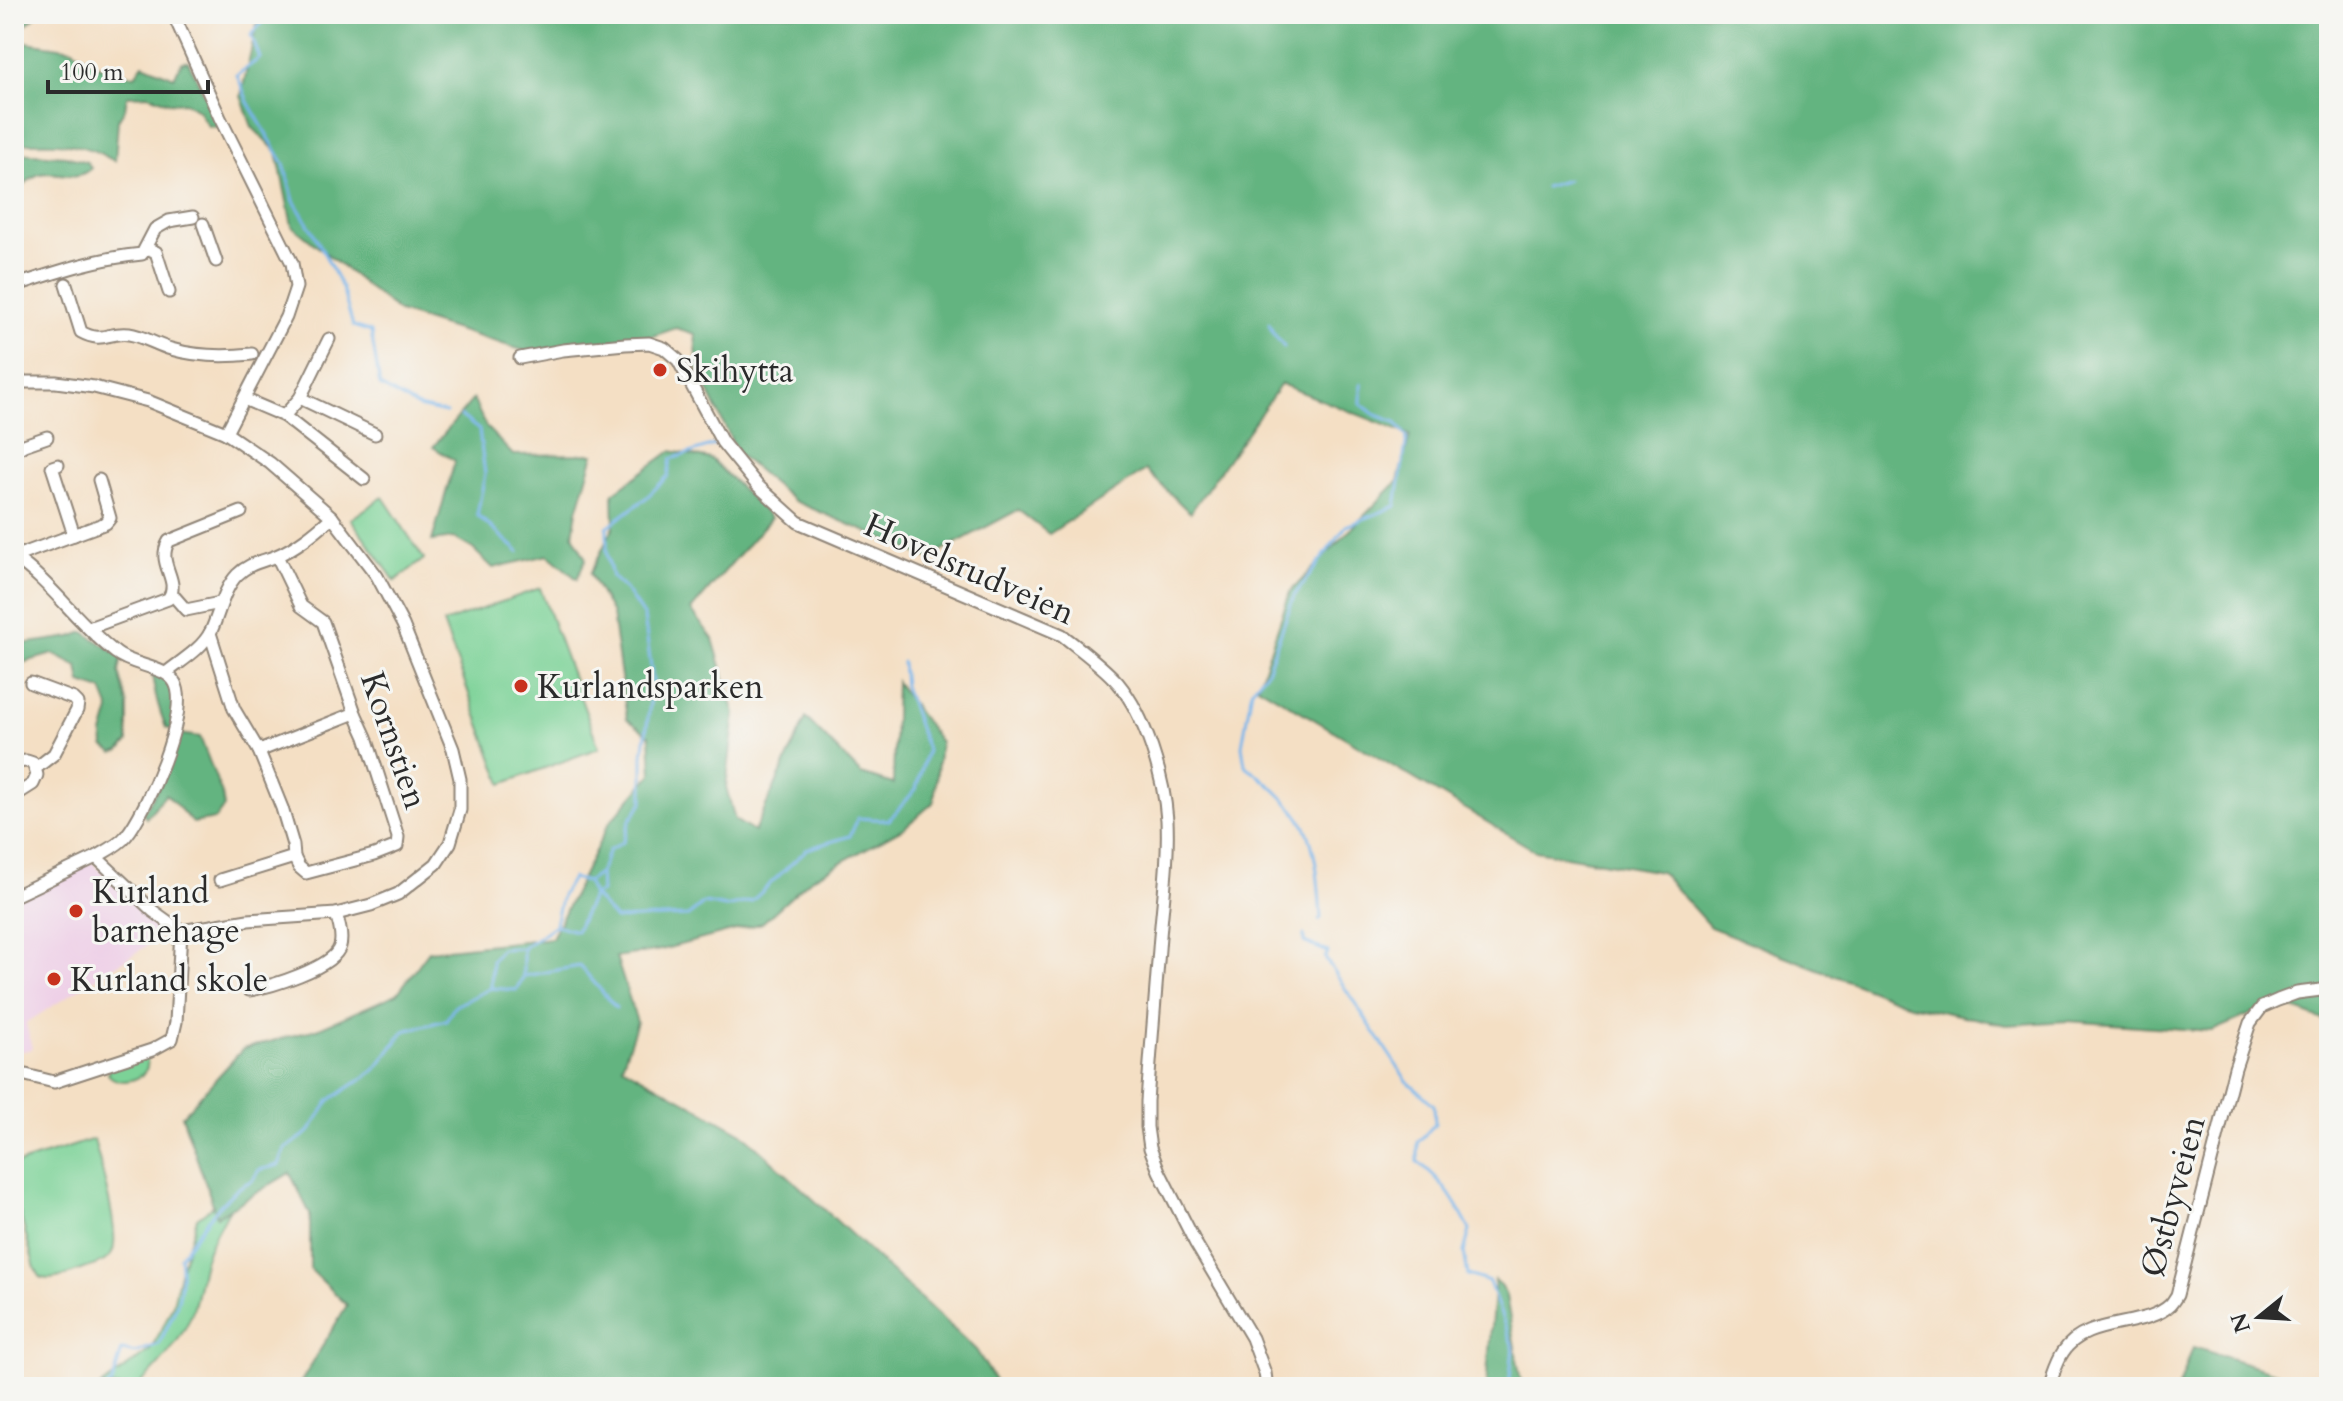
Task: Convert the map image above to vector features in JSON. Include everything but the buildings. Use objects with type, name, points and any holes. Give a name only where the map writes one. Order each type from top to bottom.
[{"type":"street","points":[[175,18],[220,118],[287,250],[295,274],[293,300],[286,317],[226,433]]},
{"type":"street","points":[[144,251],[155,229],[169,221],[198,221],[216,261]]},
{"type":"street","points":[[14,286],[84,264],[144,251],[156,252],[169,292]]},
{"type":"street","points":[[66,284],[81,332],[92,338],[127,334],[191,354],[220,357],[252,354]]},
{"type":"street","points":[[284,416],[300,398],[329,339]]},
{"type":"street","name":"Hovelsrudveien","points":[[520,358],[625,344],[649,343],[664,348],[678,360],[722,442],[757,485],[798,522],[1062,635],[1090,656],[1118,684],[1148,737],[1167,818],[1147,1101],[1150,1148],[1175,1204],[1252,1338],[1267,1387]]},
{"type":"street","points":[[14,382],[56,382],[94,387],[148,401],[226,433],[270,463],[332,517],[377,576],[397,611],[453,749],[460,779],[460,810],[450,843],[436,864],[398,894],[336,914],[248,920],[181,931],[153,911],[96,857]]},
{"type":"street","points":[[300,398],[375,434]]},
{"type":"street","points":[[244,399],[284,416],[364,479]]},
{"type":"street","points":[[14,451],[47,437]]},
{"type":"street","points":[[58,465],[52,467],[74,535]]},
{"type":"street","points":[[14,557],[100,527],[110,518],[99,480]]},
{"type":"street","points":[[89,628],[161,602],[172,594],[173,586],[163,555],[169,541],[241,512]]},
{"type":"street","points":[[166,673],[194,652],[210,633],[220,603],[235,577],[250,564],[277,556],[315,532],[332,517]]},
{"type":"street","name":"Kornstien","points":[[277,556],[301,606],[323,622],[366,737],[398,837],[397,846],[306,873],[294,857]]},
{"type":"street","points":[[14,557],[28,566],[77,618],[116,653],[139,665],[166,673],[175,683],[180,700],[165,758],[137,822],[124,839],[96,857],[14,896]]},
{"type":"street","points":[[172,594],[186,610],[220,603]]},
{"type":"street","points":[[210,633],[234,709],[259,751],[282,808],[294,857],[220,880]]},
{"type":"street","points":[[31,683],[78,703],[54,754],[36,768]]},
{"type":"street","points":[[259,751],[355,713]]},
{"type":"street","points":[[14,762],[27,761],[36,768],[37,775],[33,784],[14,796]]},
{"type":"street","points":[[249,990],[279,983],[332,958],[340,947],[336,914]]},
{"type":"street","points":[[14,1072],[54,1082],[152,1050],[172,1039],[176,1022],[181,931]]},
{"type":"street","name":"Østbyveien","points":[[2048,1387],[2062,1352],[2074,1339],[2170,1306],[2177,1295],[2235,1068],[2250,1023],[2262,1007],[2297,993],[2329,989]]},
{"type":"shaded area","name":"Kurland skole","points":[[92,862],[162,936],[26,1023],[32,1049],[14,1053],[14,900]]},
{"type":"green space","points":[[18,14],[38,14],[19,31],[26,42],[73,49],[98,66],[124,74],[135,75],[143,64],[174,77],[182,62],[188,61],[217,121],[216,127],[208,126],[198,110],[185,102],[171,103],[148,95],[127,96],[125,109],[118,120],[115,161],[73,145],[14,144],[14,19]]},
{"type":"green space","points":[[259,14],[2329,14],[2329,1022],[2277,1003],[2212,1031],[2067,1021],[2007,1025],[1910,1005],[1710,927],[1661,872],[1536,851],[1258,686],[1290,592],[1398,481],[1410,435],[1281,384],[1190,513],[1146,470],[1049,534],[1018,510],[928,558],[794,501],[738,454],[698,370],[695,334],[676,328],[650,337],[525,351],[399,312],[292,226],[277,152],[252,127],[241,96]]},
{"type":"green space","points":[[14,153],[66,156],[87,162],[91,168],[79,175],[40,174],[14,191]]},
{"type":"green space","points":[[473,399],[486,427],[513,455],[594,454],[573,535],[586,559],[577,579],[548,555],[493,568],[473,549],[454,538],[432,541],[455,461],[433,447]]},
{"type":"green space","points":[[671,451],[711,459],[771,518],[691,610],[713,639],[735,714],[726,787],[735,820],[754,832],[806,718],[861,774],[893,784],[896,682],[940,742],[934,802],[904,828],[812,878],[762,923],[661,950],[616,957],[637,1022],[622,1066],[742,1133],[976,1350],[999,1387],[298,1387],[347,1305],[310,1269],[310,1214],[290,1173],[217,1216],[182,1116],[243,1049],[317,1029],[397,994],[429,951],[552,938],[609,823],[652,774],[650,736],[627,719],[612,614],[590,574],[614,526],[613,493]]},
{"type":"green space","points":[[383,497],[424,559],[395,581],[351,519]]},
{"type":"green space","name":"Kurlandsparken","points":[[540,588],[599,748],[502,784],[443,623]]},
{"type":"green space","points":[[84,632],[122,657],[119,672],[128,706],[128,742],[120,751],[113,753],[104,746],[103,734],[110,710],[102,690],[81,683],[78,667],[53,654],[22,663],[14,662],[14,645],[71,637]]},
{"type":"green space","points":[[153,672],[171,681],[175,699],[172,730],[166,728],[162,716]]},
{"type":"green space","points":[[179,734],[200,737],[222,794],[224,807],[215,819],[193,823],[166,794],[146,818],[143,813],[165,777]]},
{"type":"green space","points":[[146,1057],[147,1064],[141,1076],[120,1081],[108,1074],[109,1068]]},
{"type":"green space","points":[[94,1139],[112,1217],[114,1246],[111,1255],[98,1264],[68,1275],[41,1278],[35,1268],[14,1192],[14,1165]]},
{"type":"green space","points":[[213,1206],[217,1216],[230,1209],[207,1251],[192,1313],[176,1343],[137,1387],[100,1387],[150,1350],[173,1304],[197,1218]]},
{"type":"green space","points":[[1495,1280],[1506,1296],[1522,1387],[1486,1387]]},
{"type":"green space","points":[[2193,1347],[2278,1373],[2275,1387],[2179,1387]]},
{"type":"waterway","points":[[270,14],[251,35],[260,58],[237,75],[248,102],[284,164],[294,201],[342,288],[353,326],[371,332],[380,386],[418,407],[446,413]]},
{"type":"waterway","points":[[1545,187],[1568,180]]},
{"type":"waterway","points":[[1269,324],[1284,347]]},
{"type":"waterway","points":[[1319,920],[1318,877],[1305,826],[1291,806],[1245,765],[1242,746],[1252,689],[1267,671],[1294,596],[1346,526],[1396,506],[1407,437],[1395,422],[1374,414],[1361,404],[1361,384]]},
{"type":"waterway","points":[[461,416],[479,430],[485,474],[477,515],[519,552]]},
{"type":"waterway","points":[[108,1387],[112,1384],[122,1350],[135,1353],[159,1344],[180,1293],[180,1257],[233,1193],[252,1181],[259,1170],[279,1165],[285,1149],[309,1132],[330,1100],[375,1070],[404,1031],[446,1020],[455,1006],[491,988],[516,990],[523,977],[523,948],[555,925],[576,931],[593,895],[601,892],[600,873],[609,850],[623,842],[630,820],[643,802],[643,755],[653,681],[644,617],[625,589],[612,577],[607,554],[607,527],[646,498],[668,476],[671,459],[714,445]]},
{"type":"waterway","points":[[587,882],[593,895],[615,919],[688,916],[704,903],[726,907],[752,901],[807,849],[850,836],[858,818],[889,820],[916,789],[927,750],[904,686],[902,662]]},
{"type":"waterway","points":[[555,924],[562,895],[572,878],[587,882],[600,873]]},
{"type":"waterway","points":[[1304,935],[1304,942],[1328,952],[1325,958],[1407,1081],[1434,1105],[1435,1124],[1418,1142],[1418,1162],[1435,1176],[1470,1230],[1464,1252],[1468,1275],[1489,1282],[1513,1347],[1509,1387]]},
{"type":"waterway","points":[[491,988],[492,960],[501,949],[523,948]]},
{"type":"waterway","points":[[524,976],[580,966],[616,1008]]},
{"type":"place","name":"Skihytta","points":[[660,370]]},
{"type":"place","name":"Kurlandsparken","points":[[521,686]]},
{"type":"place","name":"Kurland barnehage","points":[[76,911]]},
{"type":"place","name":"Kurland skole","points":[[54,979]]}]
